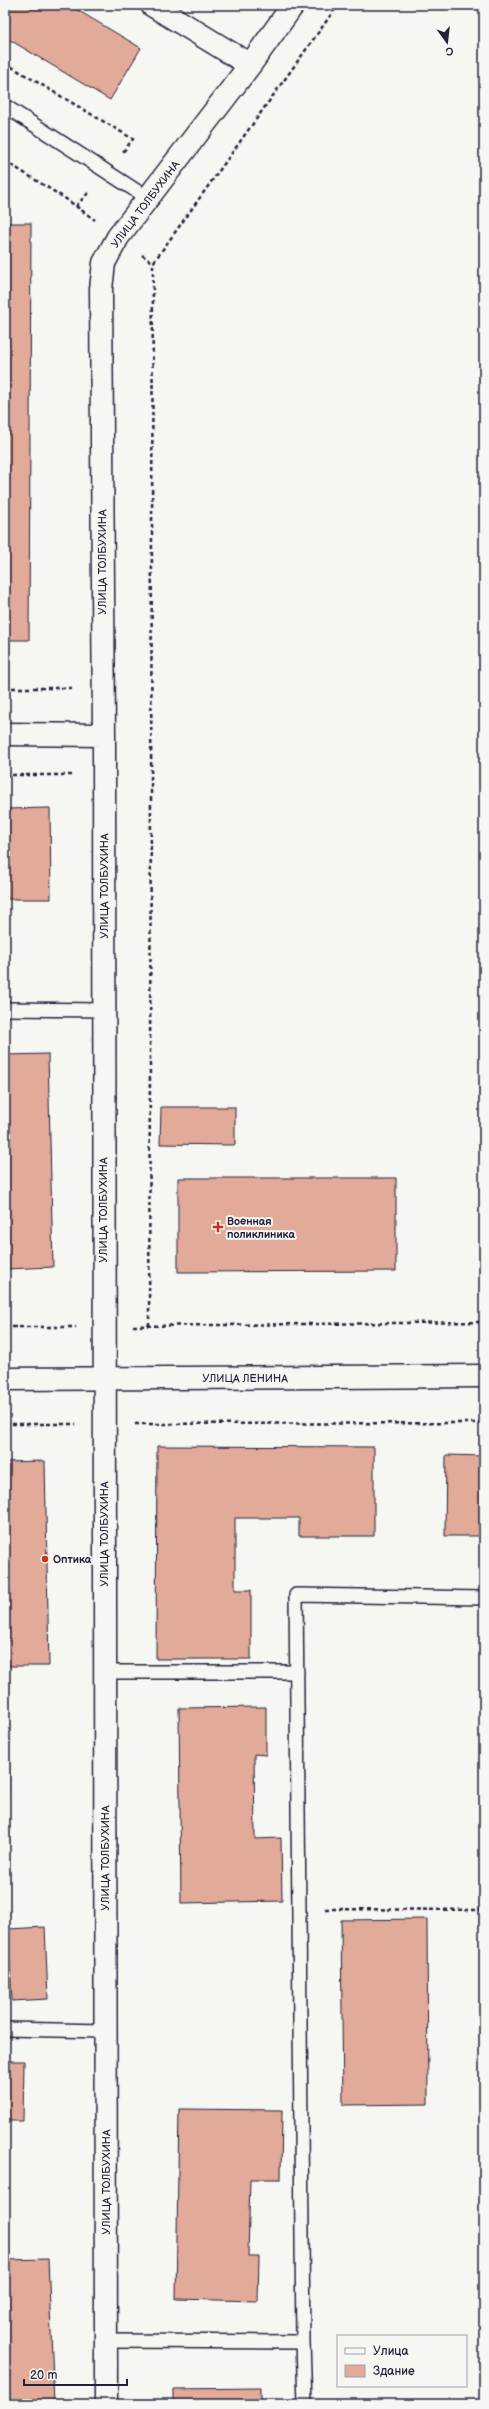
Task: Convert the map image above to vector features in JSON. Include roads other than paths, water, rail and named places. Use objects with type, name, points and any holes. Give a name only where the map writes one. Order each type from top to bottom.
[{"type":"street","points":[[152,5],[250,65]]},
{"type":"street","name":"УЛИЦА ТОЛБУХИНА","points":[[106,2404],[103,1424],[104,735],[100,289],[104,263],[118,237],[149,199],[250,65],[293,5]]},
{"type":"street","points":[[5,734],[104,735]]},
{"type":"street","name":"УЛИЦА ЛЕНИНА","points":[[5,1379],[484,1376]]},
{"type":"lane","points":[[5,106],[149,199]]},
{"type":"lane","points":[[5,1009],[103,1010]]},
{"type":"lane","points":[[305,2404],[303,2342],[296,1595],[484,1598]]},
{"type":"lane","points":[[104,1672],[296,1672]]},
{"type":"lane","points":[[5,2029],[105,2031]]},
{"type":"lane","points":[[106,2341],[303,2342]]},
{"type":"place","name":"Военная поликлиника","points":[[218,1227]]},
{"type":"place","name":"Оптика","points":[[45,1559]]}]
